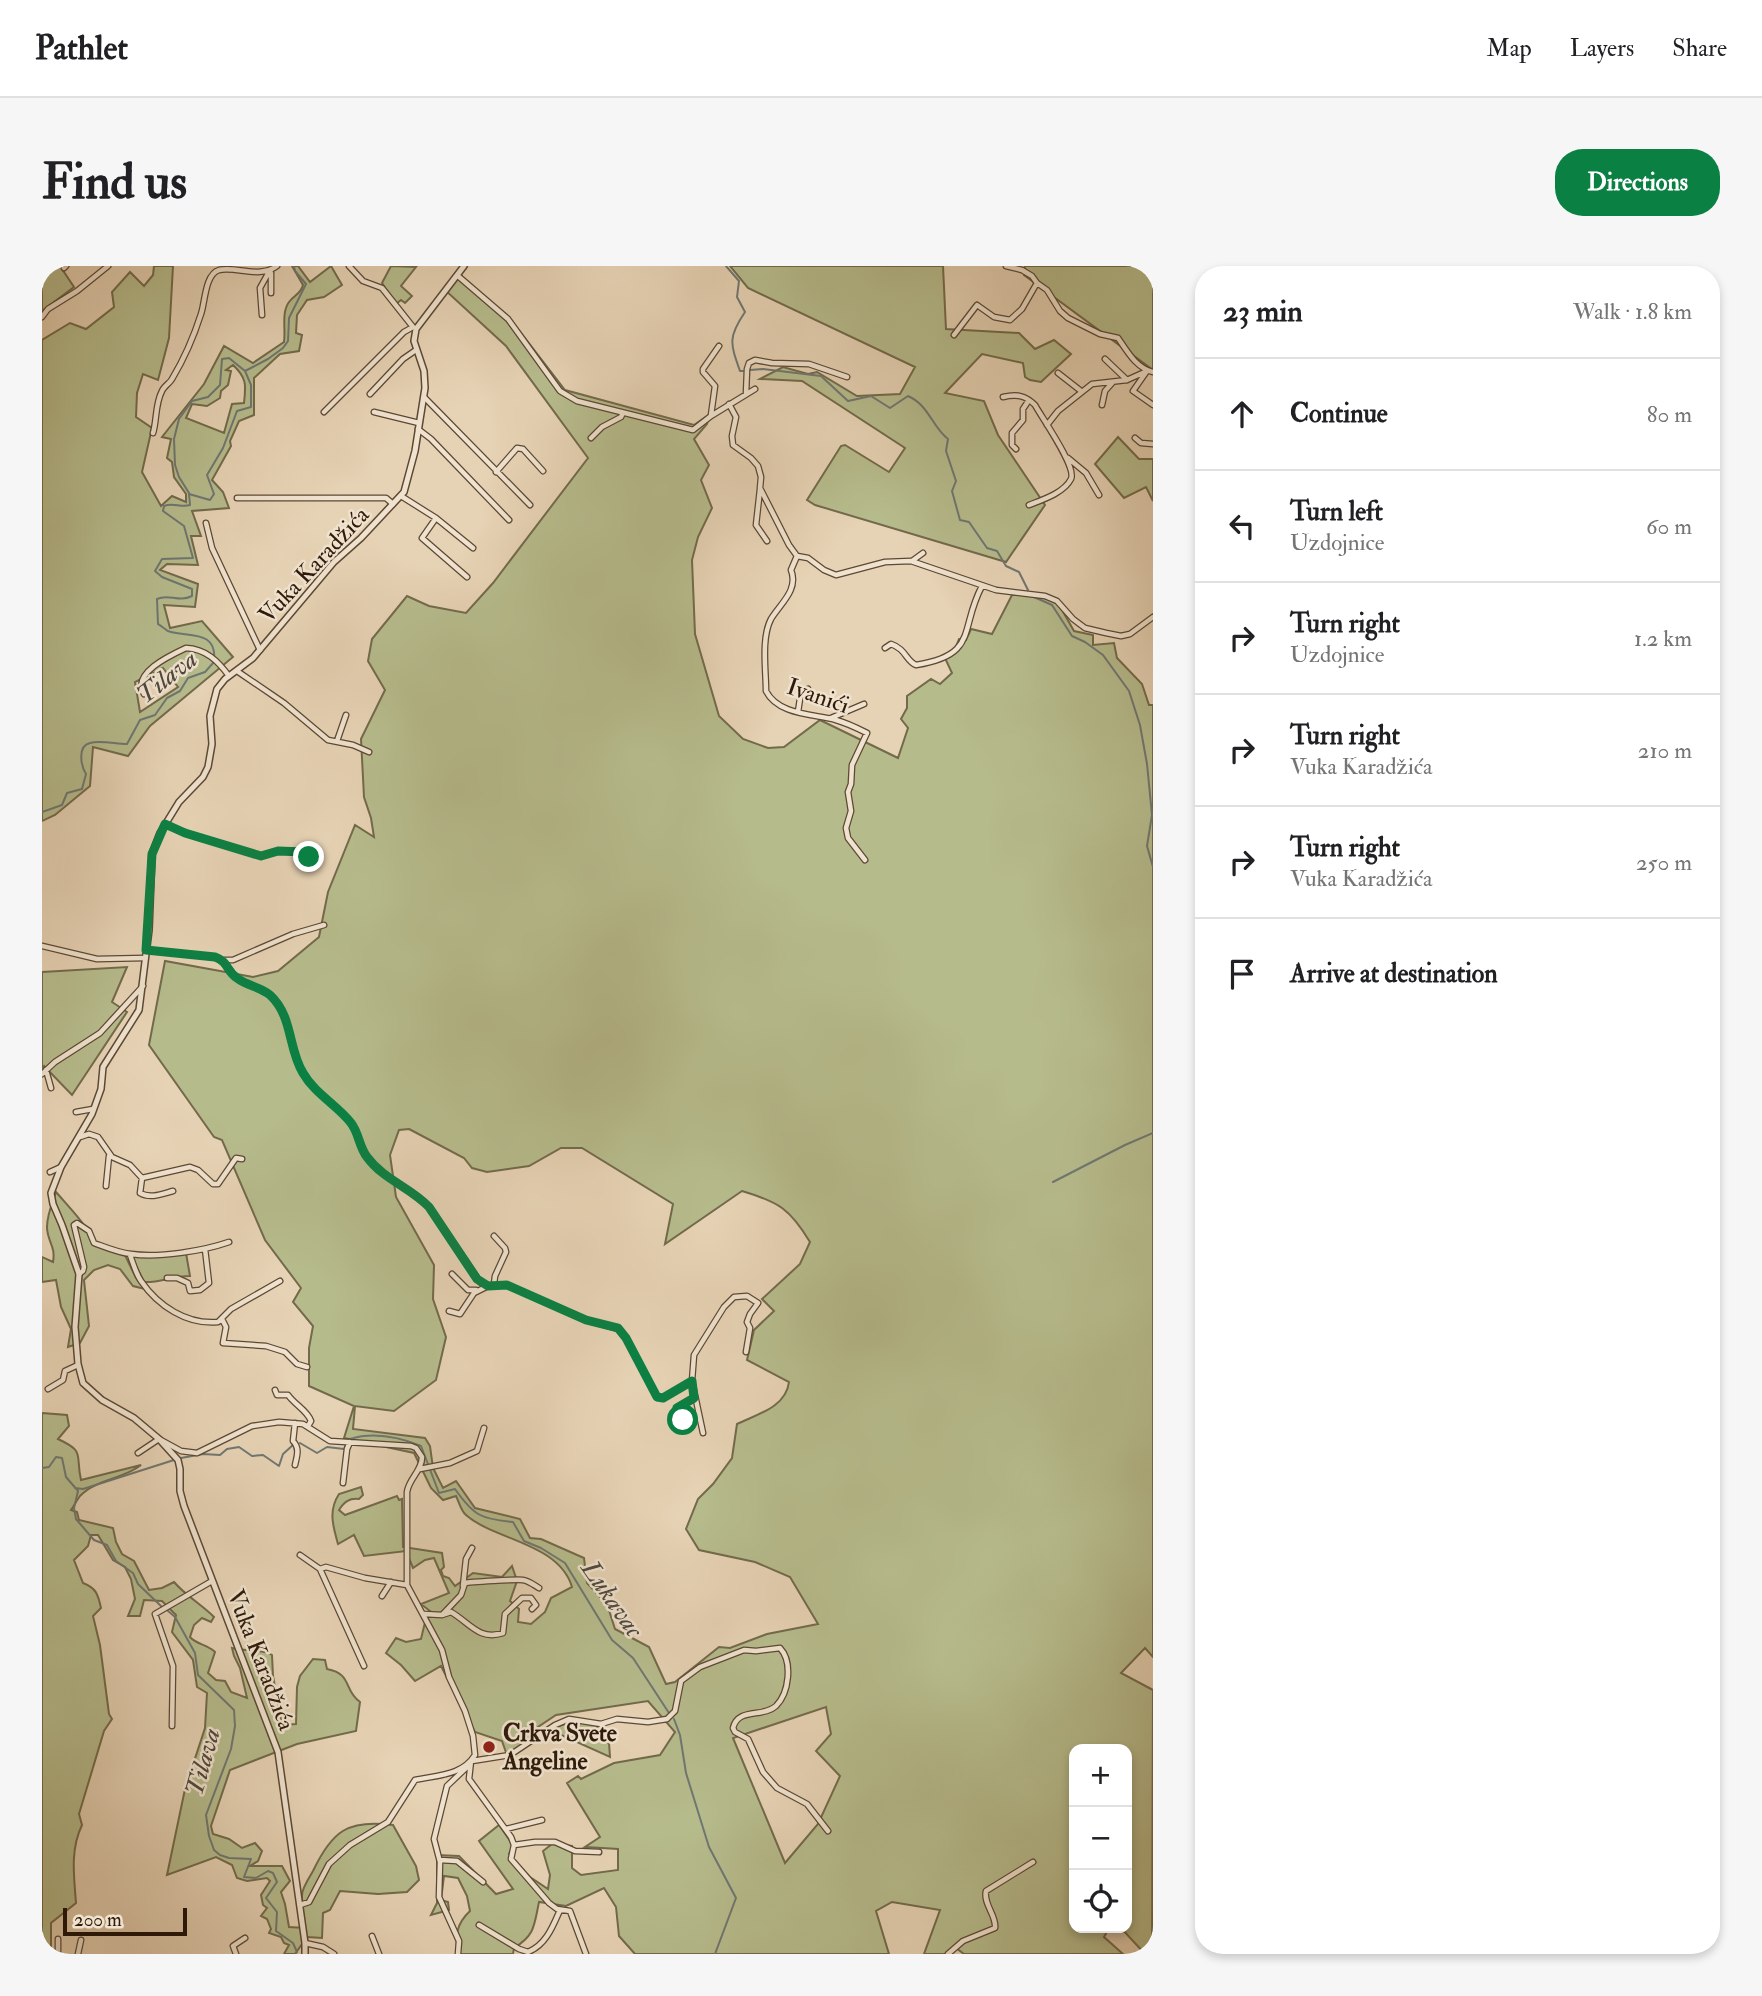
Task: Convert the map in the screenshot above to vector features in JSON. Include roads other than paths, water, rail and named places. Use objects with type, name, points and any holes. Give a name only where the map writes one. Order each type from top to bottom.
[{"type":"street","points":[[42,317],[48,309],[77,291],[108,266]]},
{"type":"street","points":[[262,315],[260,288],[271,270],[277,266]]},
{"type":"street","points":[[349,266],[363,281],[382,289],[414,328]]},
{"type":"street","points":[[324,412],[404,332],[414,328],[464,266]]},
{"type":"street","points":[[1006,266],[1032,276],[1037,284],[1047,290],[1068,318],[1100,334],[1118,338],[1130,356],[1150,372]]},
{"type":"street","points":[[153,433],[162,390],[169,384],[185,354],[214,273],[220,270],[271,270]]},
{"type":"street","points":[[271,270],[271,293]]},
{"type":"street","points":[[458,276],[508,319],[565,395],[577,401],[693,430],[711,415],[755,389]]},
{"type":"street","points":[[954,335],[976,304],[994,317],[1010,320],[1022,309],[1037,284]]},
{"type":"street","name":"Vuka Karadžića","points":[[305,1954],[278,1752],[180,1491],[180,1465],[159,1439],[134,1418],[102,1400],[83,1383],[75,1327],[79,1274],[51,1194],[61,1167],[80,1137],[93,1109],[101,1088],[103,1067],[139,1010],[152,854],[165,824],[185,795],[205,774],[211,751],[212,701],[219,685],[260,650],[334,562],[401,496],[414,458],[424,397],[424,371],[416,350],[414,328]]},
{"type":"street","points":[[711,415],[715,386],[703,372],[719,346]]},
{"type":"street","points":[[369,394],[403,359],[416,350]]},
{"type":"street","points":[[1105,359],[1127,380]]},
{"type":"street","points":[[746,394],[747,369],[749,363],[755,360],[809,364],[847,377]]},
{"type":"street","points":[[1047,426],[1052,416],[1092,384],[1127,380],[1150,372]]},
{"type":"street","points":[[1150,372],[1133,391],[1153,405]]},
{"type":"street","points":[[1058,373],[1081,391]]},
{"type":"street","points":[[1102,405],[1105,391],[1114,381]]},
{"type":"street","points":[[1003,397],[1016,394],[1029,400],[1067,458],[1072,474],[1071,480],[1049,498],[1029,505]]},
{"type":"street","points":[[424,397],[530,505]]},
{"type":"street","points":[[1016,449],[1012,433],[1023,420],[1023,409],[1029,400]]},
{"type":"street","points":[[729,404],[736,417],[733,445],[754,461],[761,473],[756,525],[767,541]]},
{"type":"street","points":[[374,412],[419,426],[509,520]]},
{"type":"street","points":[[591,438],[623,413]]},
{"type":"street","points":[[1135,438],[1141,443],[1153,444]]},
{"type":"street","points":[[496,472],[517,447],[523,449],[543,471]]},
{"type":"street","points":[[1067,458],[1086,473],[1099,495]]},
{"type":"street","points":[[760,488],[797,556],[808,558],[836,575],[885,562],[911,561],[982,586],[1010,593],[1045,596],[1057,601],[1085,628],[1113,635],[1130,634],[1153,617]]},
{"type":"street","name":"Vuka Karadžića","points":[[401,496],[436,518],[473,548]]},
{"type":"street","name":"Vuka Karadžića","points":[[237,498],[386,498],[393,505]]},
{"type":"street","points":[[436,518],[422,538],[467,577]]},
{"type":"street","name":"Vuka Karadžića","points":[[206,523],[212,548],[260,650]]},
{"type":"street","points":[[911,561],[923,554]]},
{"type":"street","name":"Ivanići","points":[[797,556],[791,570],[792,589],[768,628],[768,695],[792,711],[830,719],[867,733],[852,765],[848,792],[851,811],[846,828],[848,838],[865,860]]},
{"type":"street","points":[[885,648],[891,644],[899,647],[904,650],[912,664],[916,665],[951,655],[962,645],[982,586]]},
{"type":"street","points":[[144,694],[141,687],[148,672],[168,657],[189,648],[215,659],[229,676]]},
{"type":"street","points":[[237,671],[284,703],[328,740],[369,752]]},
{"type":"street","points":[[798,712],[802,692],[808,689]]},
{"type":"street","points":[[830,719],[864,704]]},
{"type":"street","points":[[337,741],[346,715]]},
{"type":"street","points":[[165,824],[185,833],[261,856],[278,851],[305,852],[312,862]]},
{"type":"street","points":[[146,950],[233,961],[293,934],[324,925]]},
{"type":"street","points":[[42,946],[86,958],[145,958]]},
{"type":"street","points":[[224,960],[238,979],[264,990],[278,1003],[289,1030],[297,1064],[304,1076],[351,1124],[360,1147],[375,1167],[429,1207],[477,1279],[491,1285]]},
{"type":"street","points":[[44,1087],[50,1085],[44,1072],[100,1033],[143,986]]},
{"type":"street","points":[[76,1112],[93,1109]]},
{"type":"street","points":[[80,1137],[89,1134],[98,1137],[110,1155],[130,1165],[142,1178]]},
{"type":"street","points":[[106,1186],[110,1155]]},
{"type":"street","points":[[142,1178],[190,1167],[198,1170],[213,1184],[218,1184],[236,1158],[242,1158]]},
{"type":"street","points":[[50,1172],[61,1167]]},
{"type":"street","points":[[142,1178],[142,1195],[156,1196],[173,1191]]},
{"type":"street","name":"Vuka Karadžića","points":[[79,1274],[83,1267],[75,1235],[75,1223],[89,1231],[94,1243],[130,1254],[154,1255],[205,1249],[229,1242]]},
{"type":"street","points":[[491,1285],[506,1252],[494,1236]]},
{"type":"street","points":[[167,1278],[177,1278],[188,1283],[190,1291],[200,1290],[209,1283],[210,1272],[205,1249]]},
{"type":"street","points":[[130,1254],[139,1280],[164,1307],[209,1323],[218,1322],[231,1309],[280,1281]]},
{"type":"street","points":[[452,1274],[468,1290],[479,1290]]},
{"type":"street","points":[[449,1311],[460,1314],[474,1293],[491,1285],[507,1285],[586,1320],[618,1328],[657,1397],[663,1398],[692,1381]]},
{"type":"street","points":[[703,1433],[692,1381],[694,1355],[724,1307],[734,1297],[747,1296],[758,1303],[747,1322],[750,1328],[746,1352]]},
{"type":"street","points":[[222,1319],[226,1327],[223,1343],[267,1346],[285,1352],[297,1364],[307,1367]]},
{"type":"street","points":[[48,1389],[63,1380],[65,1371],[79,1365]]},
{"type":"street","points":[[275,1390],[277,1395],[288,1395],[307,1413],[311,1421],[308,1426]]},
{"type":"street","points":[[683,1420],[677,1408],[694,1398]]},
{"type":"street","points":[[295,1423],[293,1441],[298,1453],[295,1465]]},
{"type":"street","name":"Vuka Karadžića","points":[[159,1439],[181,1451],[197,1453],[251,1426],[295,1423],[308,1426],[330,1441],[411,1446],[422,1457],[426,1468]]},
{"type":"street","points":[[484,1428],[477,1451],[450,1463],[426,1468],[408,1485],[407,1585],[442,1650],[449,1678],[465,1711],[476,1750],[469,1779],[506,1829],[514,1845],[511,1859],[549,1903],[560,1910],[570,1911],[586,1954]]},
{"type":"street","points":[[138,1453],[159,1439]]},
{"type":"street","points":[[343,1482],[350,1442]]},
{"type":"street","points":[[442,1615],[461,1595],[466,1559],[472,1548]]},
{"type":"street","points":[[300,1555],[320,1569],[364,1666]]},
{"type":"street","points":[[320,1569],[326,1567],[365,1578],[407,1585]]},
{"type":"street","points":[[463,1586],[472,1581],[498,1583],[521,1579],[539,1588]]},
{"type":"street","points":[[172,1726],[173,1666],[155,1614],[212,1581]]},
{"type":"street","points":[[382,1596],[391,1582]]},
{"type":"street","points":[[423,1614],[442,1615],[451,1612],[475,1631],[494,1636],[503,1633],[505,1614],[522,1598],[531,1598],[536,1605],[533,1609]]},
{"type":"street","points":[[300,1905],[309,1902],[325,1869],[336,1857],[350,1845],[388,1822],[415,1780],[447,1775],[472,1760],[510,1755],[555,1725],[569,1719],[601,1724],[617,1719],[648,1722],[667,1719],[675,1711],[681,1681],[700,1667],[744,1650],[780,1648],[788,1662],[788,1676],[776,1706],[742,1716],[735,1721],[733,1728],[748,1739],[763,1772],[777,1788],[807,1804],[828,1831]]},
{"type":"street","points":[[458,1954],[459,1941],[439,1897],[440,1860],[436,1850],[435,1831],[446,1789],[472,1760]]},
{"type":"street","points":[[506,1829],[542,1819]]},
{"type":"street","points":[[514,1845],[555,1842],[575,1851],[599,1852]]},
{"type":"street","points":[[440,1860],[457,1861],[483,1882]]},
{"type":"street","points":[[948,1954],[963,1941],[997,1927],[985,1893],[989,1887],[1032,1861]]},
{"type":"street","points":[[479,1925],[528,1952],[547,1937],[560,1910]]},
{"type":"street","points":[[372,1936],[379,1954]]},
{"type":"street","points":[[236,1954],[233,1946],[245,1938]]},
{"type":"street","points":[[58,1939],[58,1954]]},
{"type":"street","points":[[78,1954],[81,1940]]},
{"type":"street","points":[[305,1943],[323,1947],[334,1954]]},
{"type":"waterway","name":"Tilava","points":[[42,812],[62,805],[67,793],[82,789],[86,774],[81,757],[86,745],[98,742],[127,744],[140,720],[155,715],[167,698],[180,691],[188,678],[205,672],[214,662],[214,651],[206,639],[168,631],[158,624],[157,599],[182,599],[192,596],[192,589],[162,577],[155,571],[162,559],[193,558],[184,526],[163,511],[164,506],[190,505],[189,494],[210,500],[214,494],[207,475],[223,448],[237,411],[251,407],[251,385],[245,371],[268,359],[288,341],[289,318],[306,284],[294,266]]},
{"type":"waterway","points":[[726,266],[739,281],[737,297],[745,312],[732,340],[740,371],[743,371]]},
{"type":"waterway","name":"Tilava","points":[[189,493],[175,465],[174,439],[179,419],[192,401],[208,397],[220,385],[222,359],[229,358],[245,371]]},
{"type":"waterway","points":[[750,370],[821,376],[848,401],[871,396],[890,408],[908,396],[915,400],[948,439],[946,451],[956,481],[952,491],[960,520],[969,522],[987,548],[997,551],[1006,566],[1019,572],[1028,590]]},
{"type":"waterway","points":[[1034,597],[1052,605],[1072,636],[1103,655],[1129,691],[1140,725],[1147,764],[1152,815],[1147,846],[1153,867]]},
{"type":"waterway","points":[[1053,1182],[1153,1133]]},
{"type":"waterway","name":"Lukavac","points":[[350,1439],[386,1436],[421,1446],[439,1493],[455,1489],[473,1511],[493,1519],[513,1522],[524,1541],[565,1563],[612,1640],[633,1658],[669,1713]]},
{"type":"waterway","name":"Lukavac","points":[[300,1443],[317,1453],[327,1447],[344,1449],[346,1445]]},
{"type":"waterway","name":"Lukavac","points":[[181,1458],[203,1454],[220,1455],[227,1449],[239,1447],[252,1456],[263,1455],[279,1466],[283,1454],[293,1445]]},
{"type":"waterway","name":"Tilava","points":[[42,1468],[49,1467],[56,1457],[62,1458],[66,1477],[78,1491],[74,1508],[76,1519],[94,1540],[107,1545],[116,1561],[133,1573],[138,1584],[162,1607]]},
{"type":"waterway","name":"Lukavac","points":[[75,1488],[83,1489],[174,1460]]},
{"type":"waterway","name":"Tilava","points":[[167,1610],[175,1617],[195,1653],[198,1675],[234,1710],[235,1726],[231,1749],[206,1815],[214,1850],[229,1858],[251,1859],[244,1877],[256,1878],[268,1871],[273,1873],[277,1882],[266,1898],[277,1912],[276,1931],[293,1943],[297,1952],[295,1954]]},
{"type":"waterway","name":"Lukavac","points":[[674,1719],[680,1735],[686,1773],[709,1847],[736,1898],[715,1954]]},
{"type":"place","name":"Crkva Svete Angeline","points":[[489,1747]]}]
